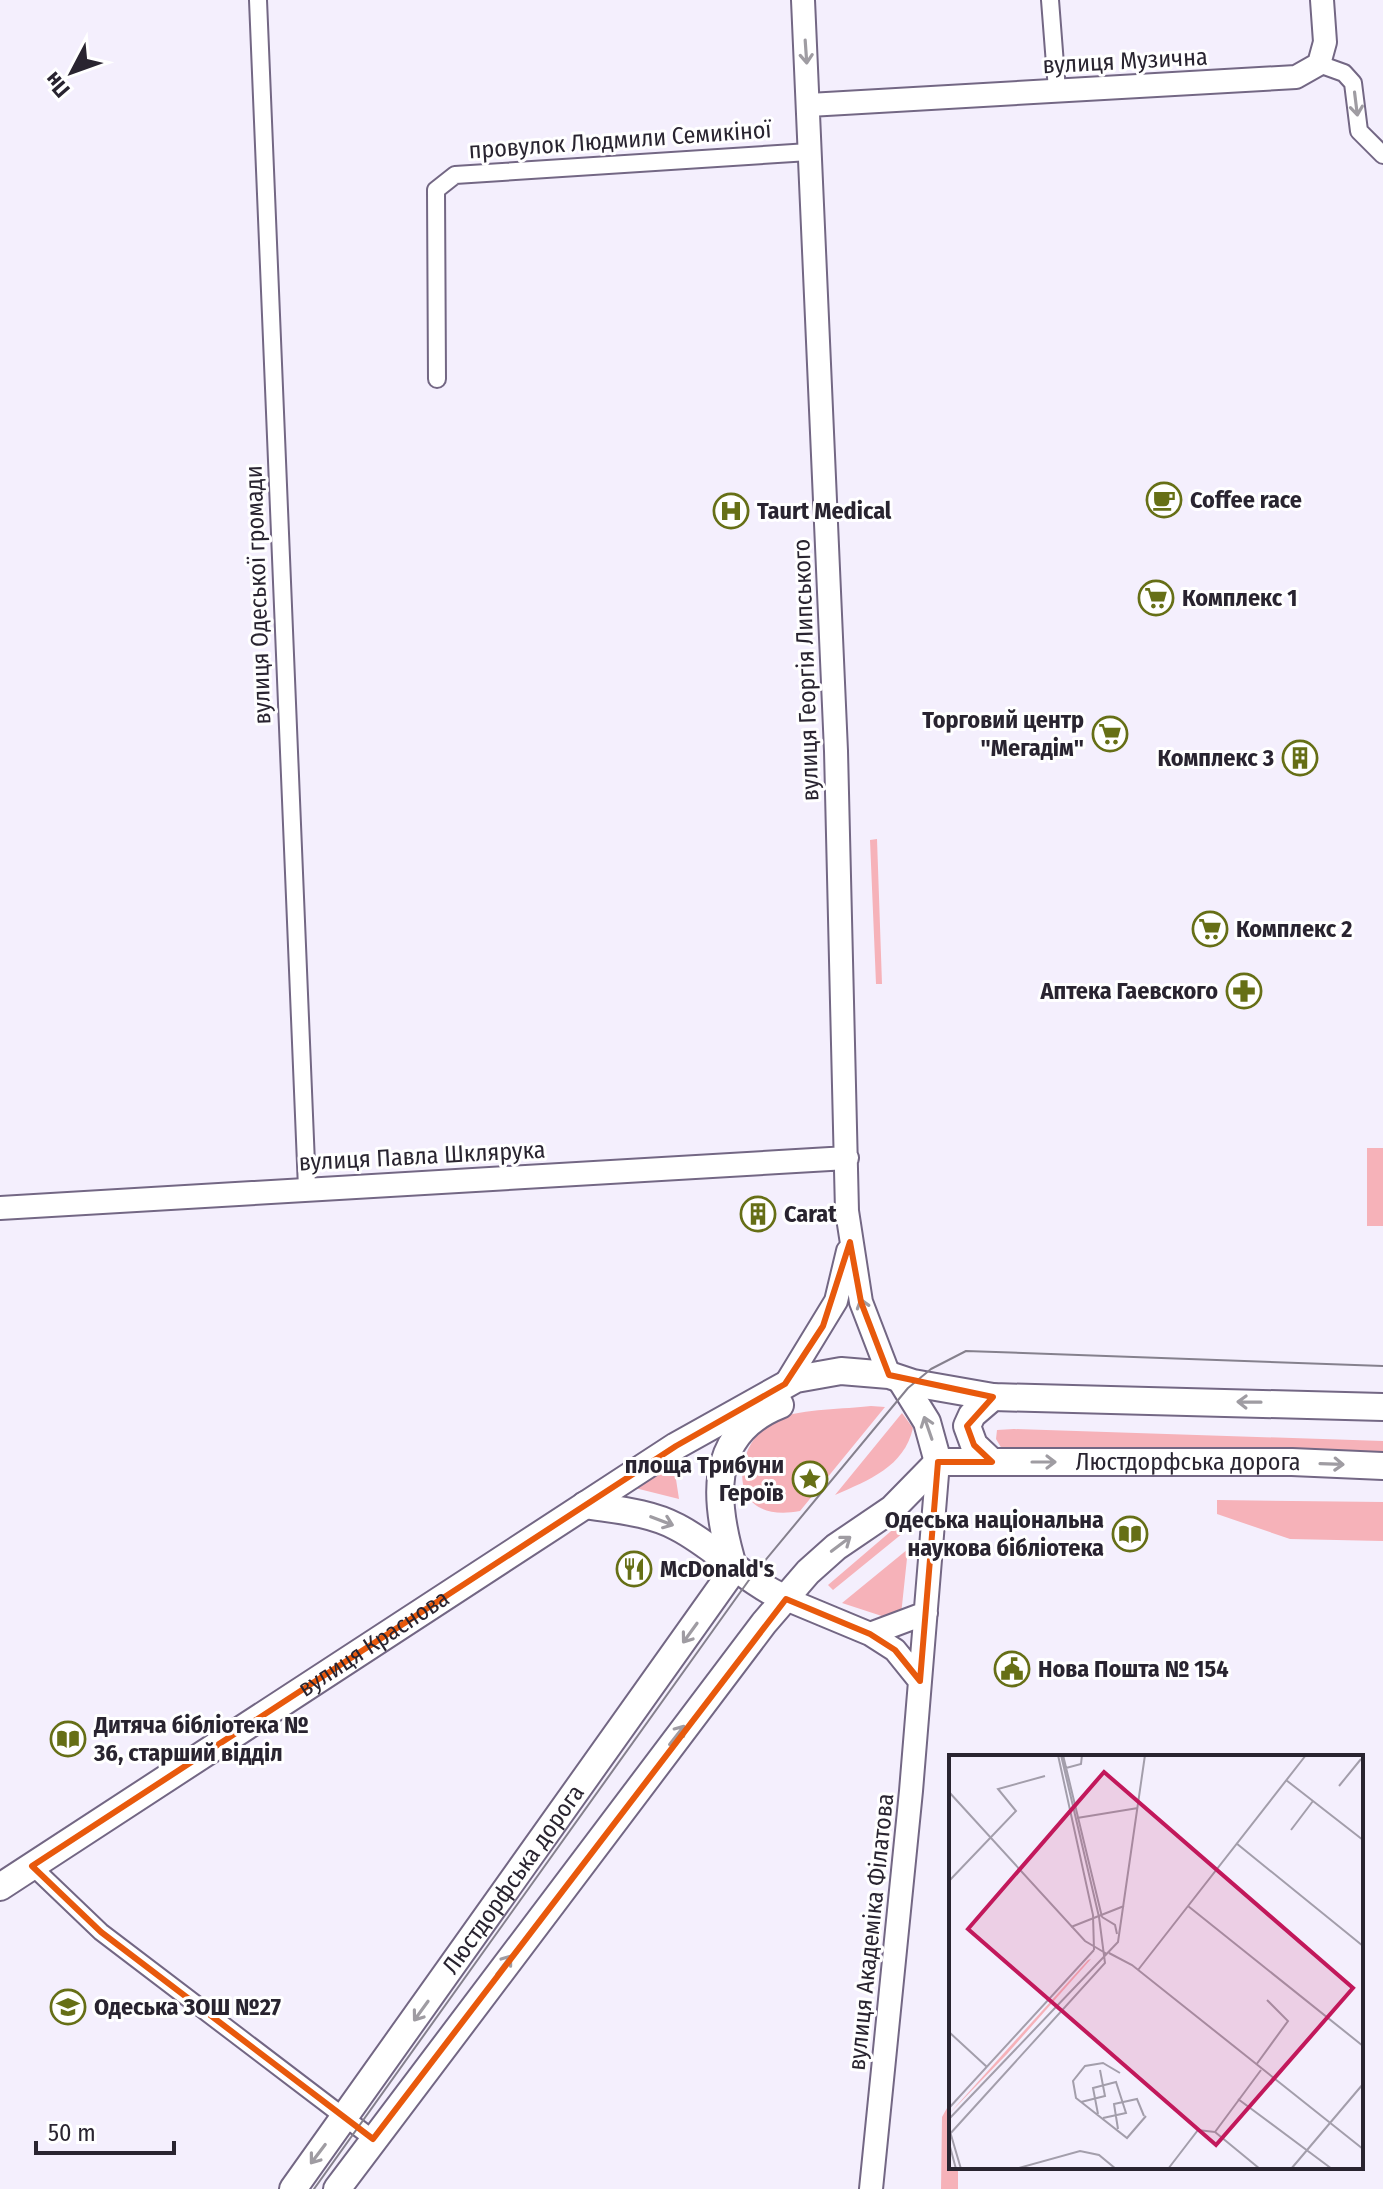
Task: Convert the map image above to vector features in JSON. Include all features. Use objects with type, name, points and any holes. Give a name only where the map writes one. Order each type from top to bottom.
[{"type":"main road","points":[[785,1384],[841,1371],[901,1384],[993,1397],[1383,1407]]},
{"type":"main road","name":"вулиця Краснова","points":[[0,1887],[585,1505],[701,1431],[785,1384]]},
{"type":"main road","points":[[746,1578],[722,1529],[718,1498],[721,1469],[731,1447],[749,1425],[769,1409],[841,1384],[901,1384]]},
{"type":"main road","points":[[585,1505],[649,1516],[678,1527],[746,1578],[786,1599],[836,1547],[892,1509],[938,1462],[927,1422],[901,1384]]},
{"type":"main road","points":[[992,1462],[974,1445],[967,1426],[972,1415],[993,1397]]},
{"type":"main road","name":"Люстдорфська дорога","points":[[938,1462],[1277,1462],[1383,1466]]},
{"type":"main road","name":"Люстдорфська дорога","points":[[293,2189],[571,1795],[746,1578]]},
{"type":"main road","name":"Люстдорфська дорога","points":[[337,2189],[639,1785],[786,1599]]},
{"type":"street","name":"вулиця Одеської громади","points":[[258,0],[307,1188]]},
{"type":"street","name":"вулиця Георгія Липського","points":[[803,0],[836,765],[850,1242],[861,1302],[901,1384]]},
{"type":"street","points":[[1050,0],[1057,90]]},
{"type":"street","points":[[1322,0],[1325,42],[1319,64],[1344,73],[1353,83],[1359,131],[1383,155]]},
{"type":"street","name":"вулиця Музична","points":[[809,105],[1289,78],[1310,72],[1319,64]]},
{"type":"street","name":"провулок Людмили Семикіної","points":[[437,379],[436,190],[445,180],[455,175],[809,152]]},
{"type":"street","name":"вулиця Павла Шклярука","points":[[0,1208],[847,1158]]},
{"type":"street","name":"вулиця Георгія Липського","points":[[769,1409],[836,1301],[850,1242]]},
{"type":"street","name":"вулиця Академіка Філатова","points":[[871,2189],[938,1462]]},
{"type":"street","points":[[786,1599],[870,1634],[895,1650],[920,1681]]},
{"type":"street","points":[[870,1634],[926,1613]]},
{"type":"street","points":[[32,1866],[101,1932],[373,2139]]},
{"type":"highlighted area","points":[[850,1242],[861,1302],[889,1375],[993,1397],[967,1426],[974,1445],[992,1462],[938,1462],[920,1681],[895,1650],[870,1634],[786,1599],[373,2139],[101,1932],[32,1866],[676,1446],[785,1384],[823,1326]]},
{"type":"shaded area","points":[[877,839],[882,984],[876,984],[870,840]]},
{"type":"shaded area","points":[[1367,1148],[1383,1148],[1383,1226],[1367,1226]]},
{"type":"shaded area","points":[[885,1407],[800,1511],[774,1512],[756,1505],[746,1493],[742,1477],[745,1459],[752,1442],[764,1428],[779,1418],[800,1413]]},
{"type":"shaded area","points":[[902,1413],[913,1428],[902,1453],[883,1470],[835,1495]]},
{"type":"shaded area","points":[[997,1430],[1383,1441],[1383,1458],[1002,1449],[996,1439]]},
{"type":"shaded area","points":[[672,1453],[679,1499],[631,1487]]},
{"type":"shaded area","points":[[1217,1500],[1383,1502],[1383,1541],[1290,1539],[1217,1514]]},
{"type":"shaded area","points":[[897,1526],[903,1533],[833,1590],[828,1585]]},
{"type":"shaded area","points":[[908,1549],[901,1615],[891,1619],[842,1603]]},
{"type":"shaded area","points":[[949,2105],[949,2169],[958,2169],[958,2189],[941,2189],[942,2117]]},
{"type":"tram line","points":[[314,2189],[749,1580],[908,1388],[931,1369],[966,1351],[1383,1366]]},
{"type":"place","name":"Coffee race","points":[[1164,500]]},
{"type":"place","name":"Taurt Medical","points":[[731,511]]},
{"type":"place","name":"Комплекс 1","points":[[1156,598]]},
{"type":"place","name":"Торговий центр \"Мегадім\"","points":[[1110,734]]},
{"type":"place","name":"Комплекс 3","points":[[1300,758]]},
{"type":"place","name":"Комплекс 2","points":[[1210,929]]},
{"type":"place","name":"Аптека Гаевского","points":[[1244,991]]},
{"type":"place","name":"Carat","points":[[758,1214]]},
{"type":"place","name":"площа Трибуни Героїв","points":[[810,1479]]},
{"type":"place","name":"Одеська національна наукова бібліотека","points":[[1130,1534]]},
{"type":"place","name":"McDonald's","points":[[634,1569]]},
{"type":"place","name":"Нова Пошта № 154","points":[[1012,1669]]},
{"type":"place","name":"Дитяча бібліотека № 36, старший відділ","points":[[68,1739]]},
{"type":"place","name":"Одеська ЗОШ №27","points":[[68,2007]]}]
